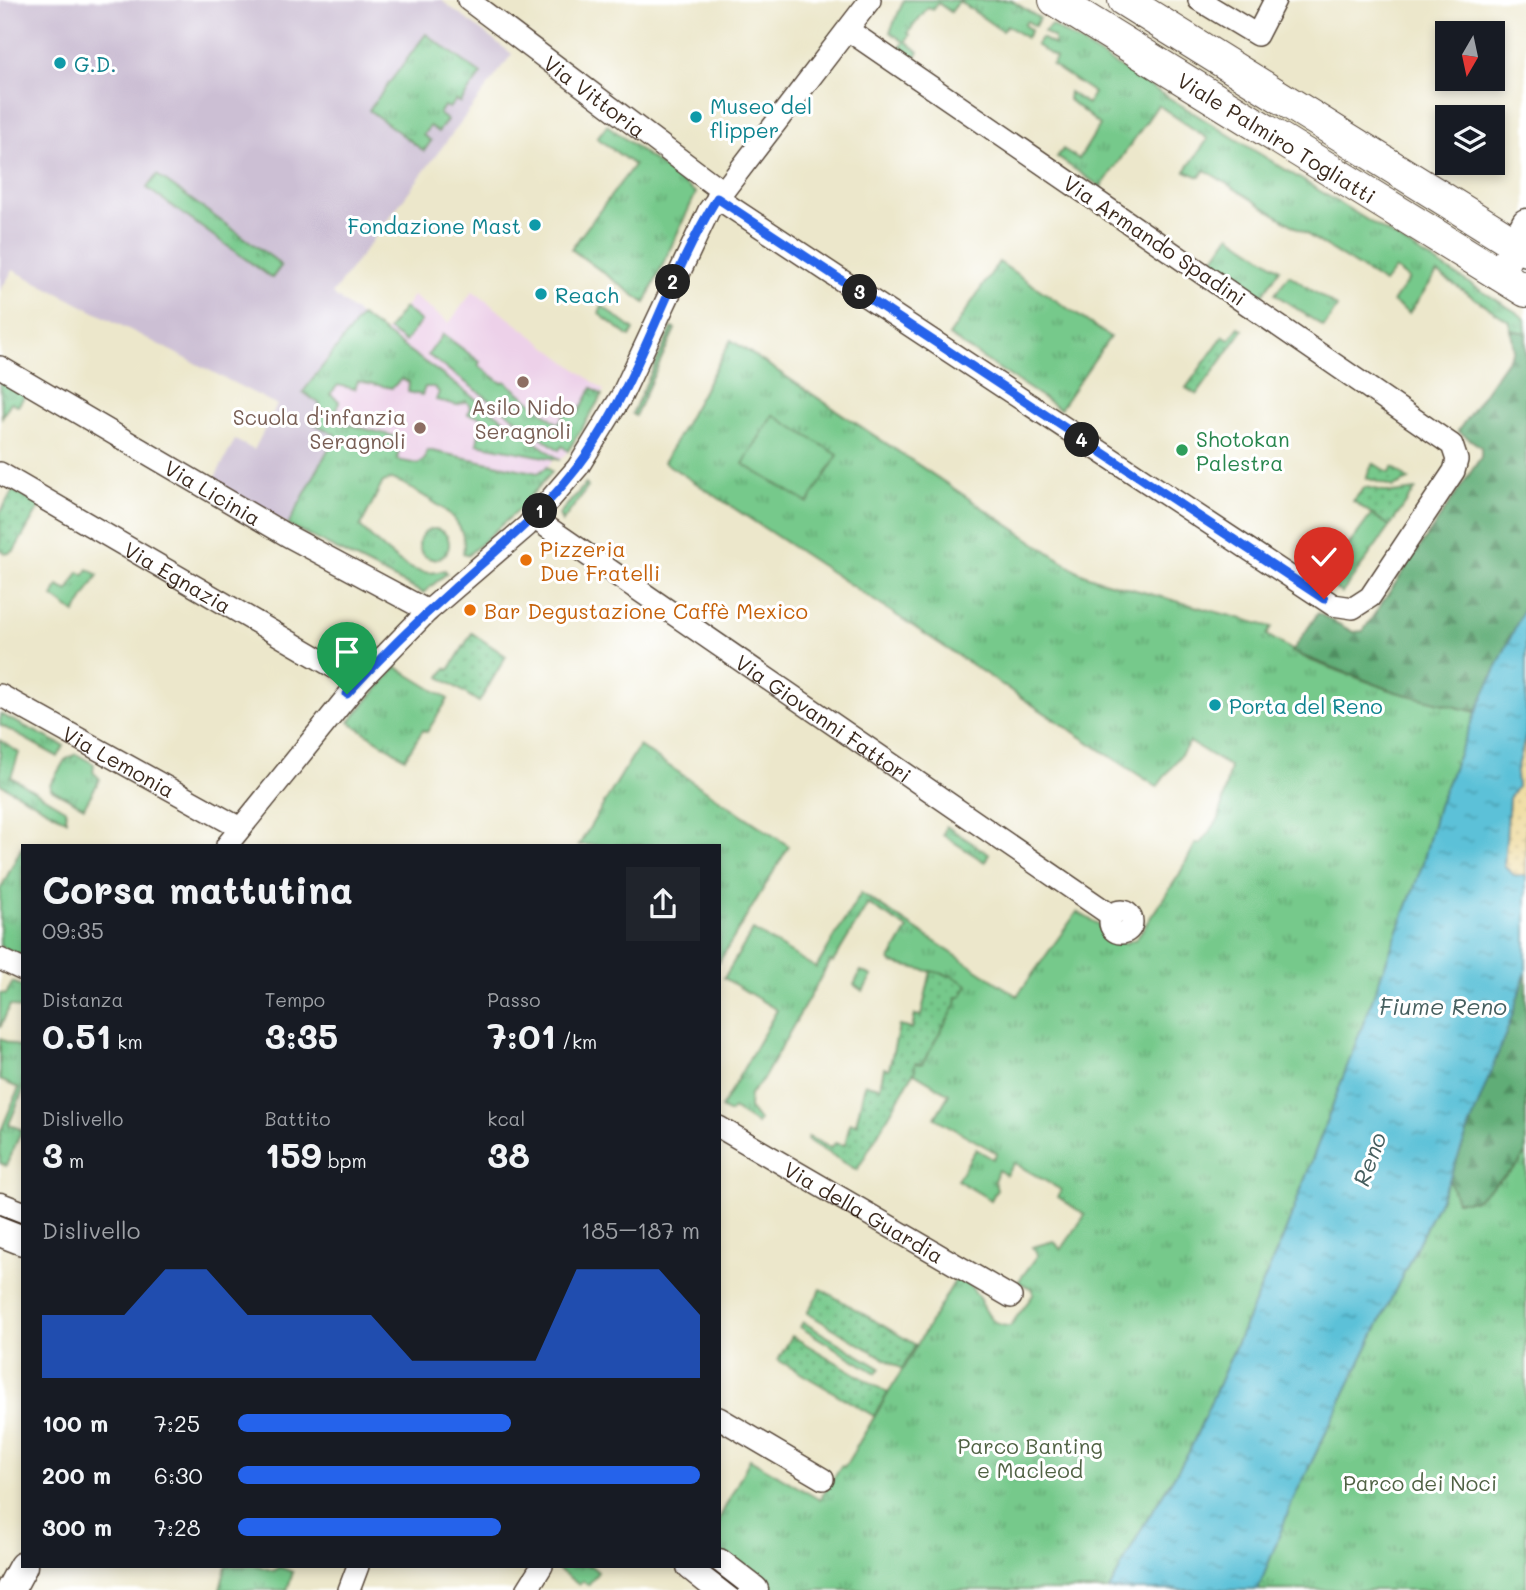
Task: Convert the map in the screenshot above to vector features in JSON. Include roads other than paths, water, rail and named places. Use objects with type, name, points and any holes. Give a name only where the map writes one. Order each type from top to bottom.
[{"type":"main road","name":"Viale Palmiro Togliatti","points":[[1055,0],[1526,291]]},
{"type":"main road","name":"Viale Palmiro Togliatti","points":[[1124,0],[1522,239],[1499,274]]},
{"type":"main road","points":[[0,1207],[21,1215]]},
{"type":"main road","points":[[0,1232],[21,1240]]},
{"type":"main road","points":[[721,1565],[754,1590]]},
{"type":"main road","points":[[10,1590],[22,1568]]},
{"type":"main road","points":[[694,1568],[721,1590]]},
{"type":"street","name":"Via Vittoria","points":[[468,0],[719,194],[1340,608],[1353,608],[1370,597],[1454,471],[1457,455]]},
{"type":"street","points":[[236,839],[359,682],[428,611],[534,518],[564,484],[602,432],[692,242],[719,194],[870,0]]},
{"type":"street","points":[[1199,0],[1257,35],[1275,0]]},
{"type":"street","name":"Via Armando Spadini","points":[[848,30],[1441,436],[1452,445],[1457,455]]},
{"type":"street","name":"Via Licinia","points":[[0,367],[278,530],[428,611]]},
{"type":"street","name":"Via Egnazia","points":[[0,472],[359,682]]},
{"type":"street","name":"Via Giovanni Fattori","points":[[534,518],[1112,916]]},
{"type":"street","name":"Via Lemonia","points":[[0,695],[236,839]]},
{"type":"street","points":[[0,959],[21,969]]},
{"type":"street","name":"Via della Guardia","points":[[721,1128],[1011,1297]]},
{"type":"street","points":[[721,1419],[823,1479]]},
{"type":"street","points":[[349,1590],[357,1568]]},
{"type":"street","points":[[527,1590],[541,1568]]},
{"type":"water","name":"Fiume Reno","points":[[1526,604],[1526,735],[1516,774],[1517,787],[1509,798],[1504,866],[1514,875],[1526,876],[1526,971],[1509,1025],[1449,1180],[1293,1500],[1258,1590],[1109,1590],[1142,1528],[1189,1452],[1284,1235],[1422,866],[1438,806],[1476,712]]},
{"type":"tram line","points":[[0,1215],[21,1223]]},
{"type":"tram line","points":[[710,1568],[738,1590]]},
{"type":"place","name":"G.D.","points":[[60,63]]},
{"type":"place","name":"Museo del flipper","points":[[696,117]]},
{"type":"place","name":"Fondazione Mast","points":[[535,225]]},
{"type":"place","name":"Reach","points":[[541,294]]},
{"type":"place","name":"Asilo Nido Seragnoli","points":[[523,382]]},
{"type":"place","name":"Scuola d'infanzia Seragnoli","points":[[420,428]]},
{"type":"place","name":"Shotokan Palestra","points":[[1182,450]]},
{"type":"place","name":"Pizzeria Due Fratelli","points":[[526,560]]},
{"type":"place","name":"Bar Degustazione Caffè Mexico","points":[[470,610]]},
{"type":"place","name":"Porta del Reno","points":[[1215,705]]},
{"type":"water label","name":"Reno","points":[[1369,1159]]},
{"type":"park label","name":"Parco Banting e Macleod","points":[[1030,1457]]},
{"type":"park label","name":"Parco dei Noci","points":[[1420,1482]]}]
